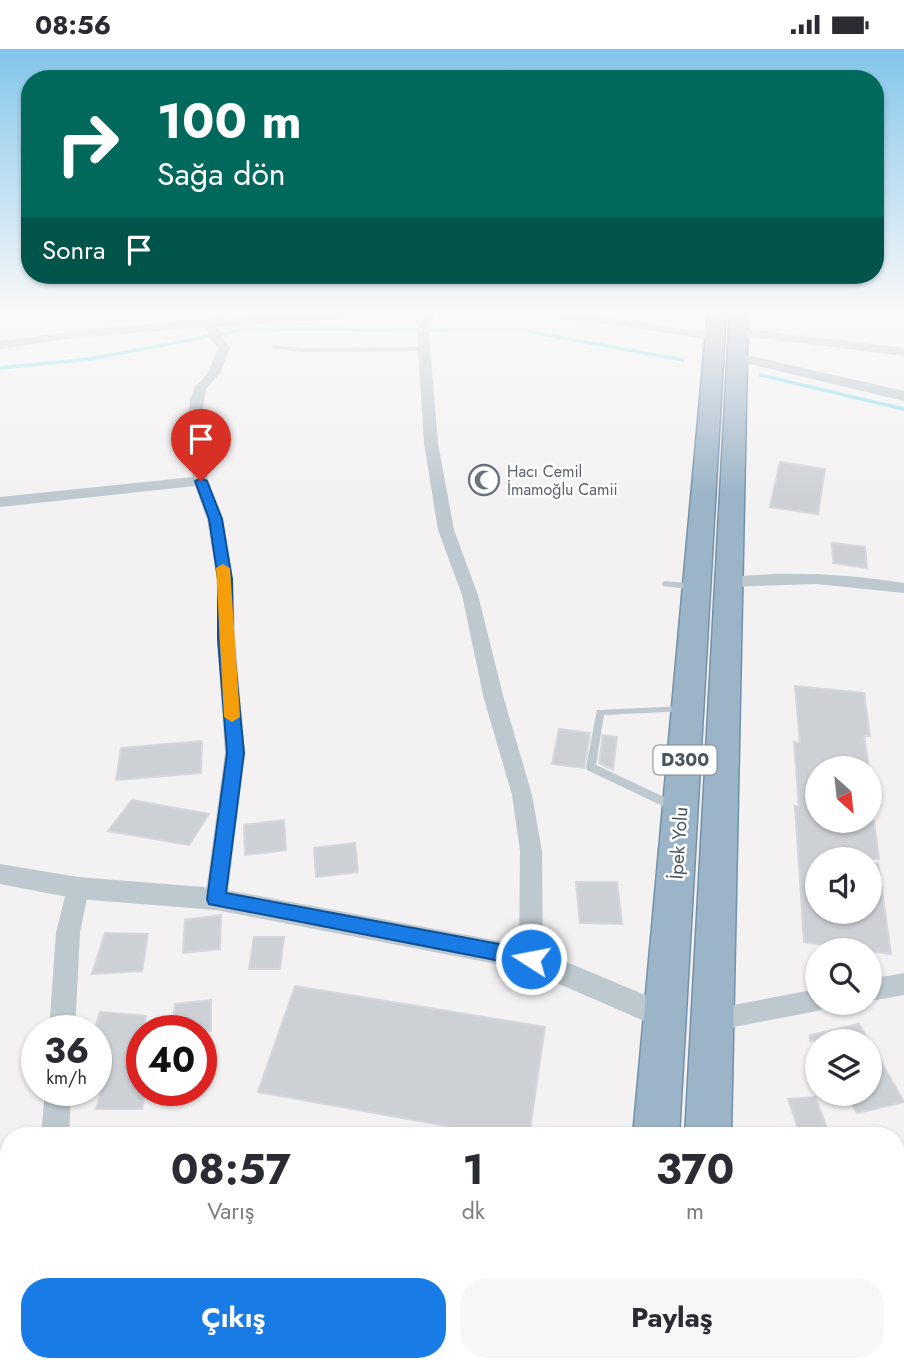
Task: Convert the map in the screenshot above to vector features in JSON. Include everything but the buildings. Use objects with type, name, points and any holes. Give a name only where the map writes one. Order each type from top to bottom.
[{"type":"highway","name":"İpek Yolu","points":[[657,1127],[696,584],[728,372]]},
{"type":"highway","name":"İpek Yolu","points":[[696,584],[713,1020],[708,1127]]},
{"type":"street","points":[[214,372],[201,385],[197,397],[196,442],[201,481],[215,519],[225,579],[226,639],[235,753],[216,899]]},
{"type":"street","points":[[427,372],[431,443],[446,530],[470,595],[494,699],[522,795],[531,851],[531,959]]},
{"type":"street","points":[[733,372],[904,396]]},
{"type":"street","points":[[0,502],[201,481]]},
{"type":"street","points":[[696,584],[792,577],[872,582],[904,588]]},
{"type":"street","points":[[0,874],[78,888],[216,899],[531,959],[665,1017]]},
{"type":"street","points":[[63,1015],[68,933],[78,888]]},
{"type":"street","points":[[882,988],[904,984]]},
{"type":"street","points":[[713,1020],[805,1002]]},
{"type":"street","points":[[56,1127],[57,1106]]},
{"type":"lane","points":[[681,810],[591,767],[600,712],[689,709]]},
{"type":"waterway","points":[[760,375],[904,409]]},
{"type":"slow traffic","points":[[223,568],[232,717]]},
{"type":"place","name":"Hacı Cemil İmamoğlu Camii","points":[[484,480]]},
{"type":"route","points":[[201,481],[215,519],[225,579],[226,639],[235,753],[216,899],[531,959]]}]
